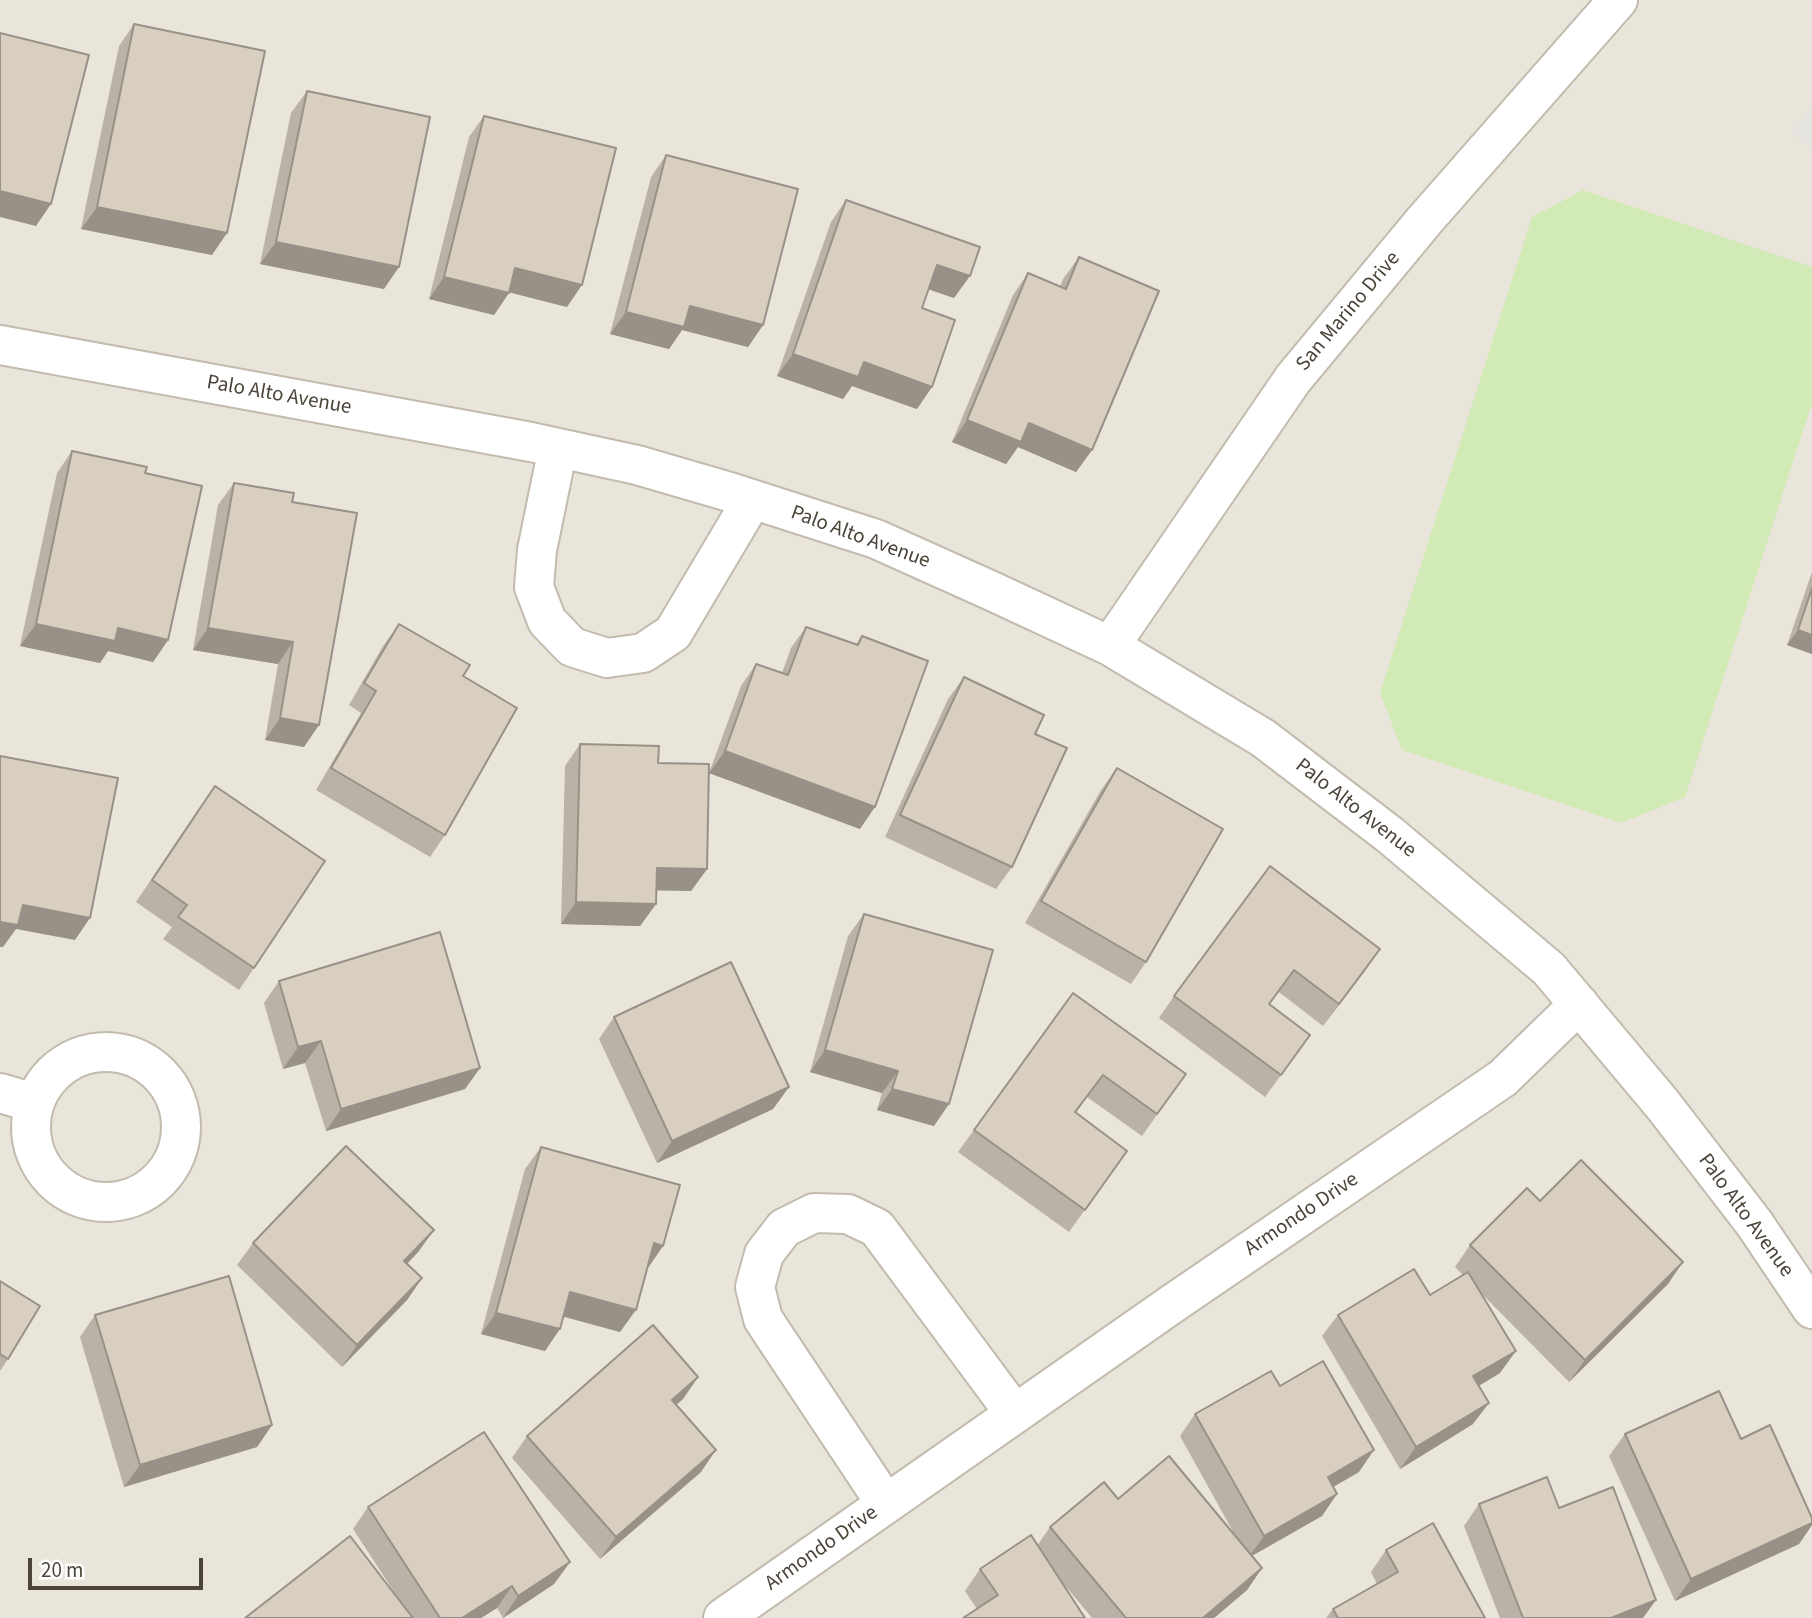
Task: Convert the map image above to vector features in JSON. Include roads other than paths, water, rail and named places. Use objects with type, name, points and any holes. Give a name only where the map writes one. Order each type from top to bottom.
[{"type":"street","name":"San Marino Drive","points":[[1110,646],[1293,379],[1424,221],[1618,0]]},
{"type":"street","name":"Palo Alto Avenue","points":[[0,345],[558,447],[637,465],[876,539],[1110,646],[1263,738],[1390,835],[1549,969],[1663,1105],[1754,1223],[1812,1309]]},
{"type":"street","points":[[558,447],[537,550],[534,587],[547,621],[572,646],[607,658],[643,653],[673,633],[752,500]]},
{"type":"street","name":"Armondo Drive","points":[[723,1618],[1172,1304],[1503,1078],[1579,1004]]},
{"type":"street","name":"Armondo Drive","points":[[886,1504],[763,1319],[755,1287],[764,1254],[785,1228],[814,1213],[848,1213],[877,1228],[1015,1414]]}]
